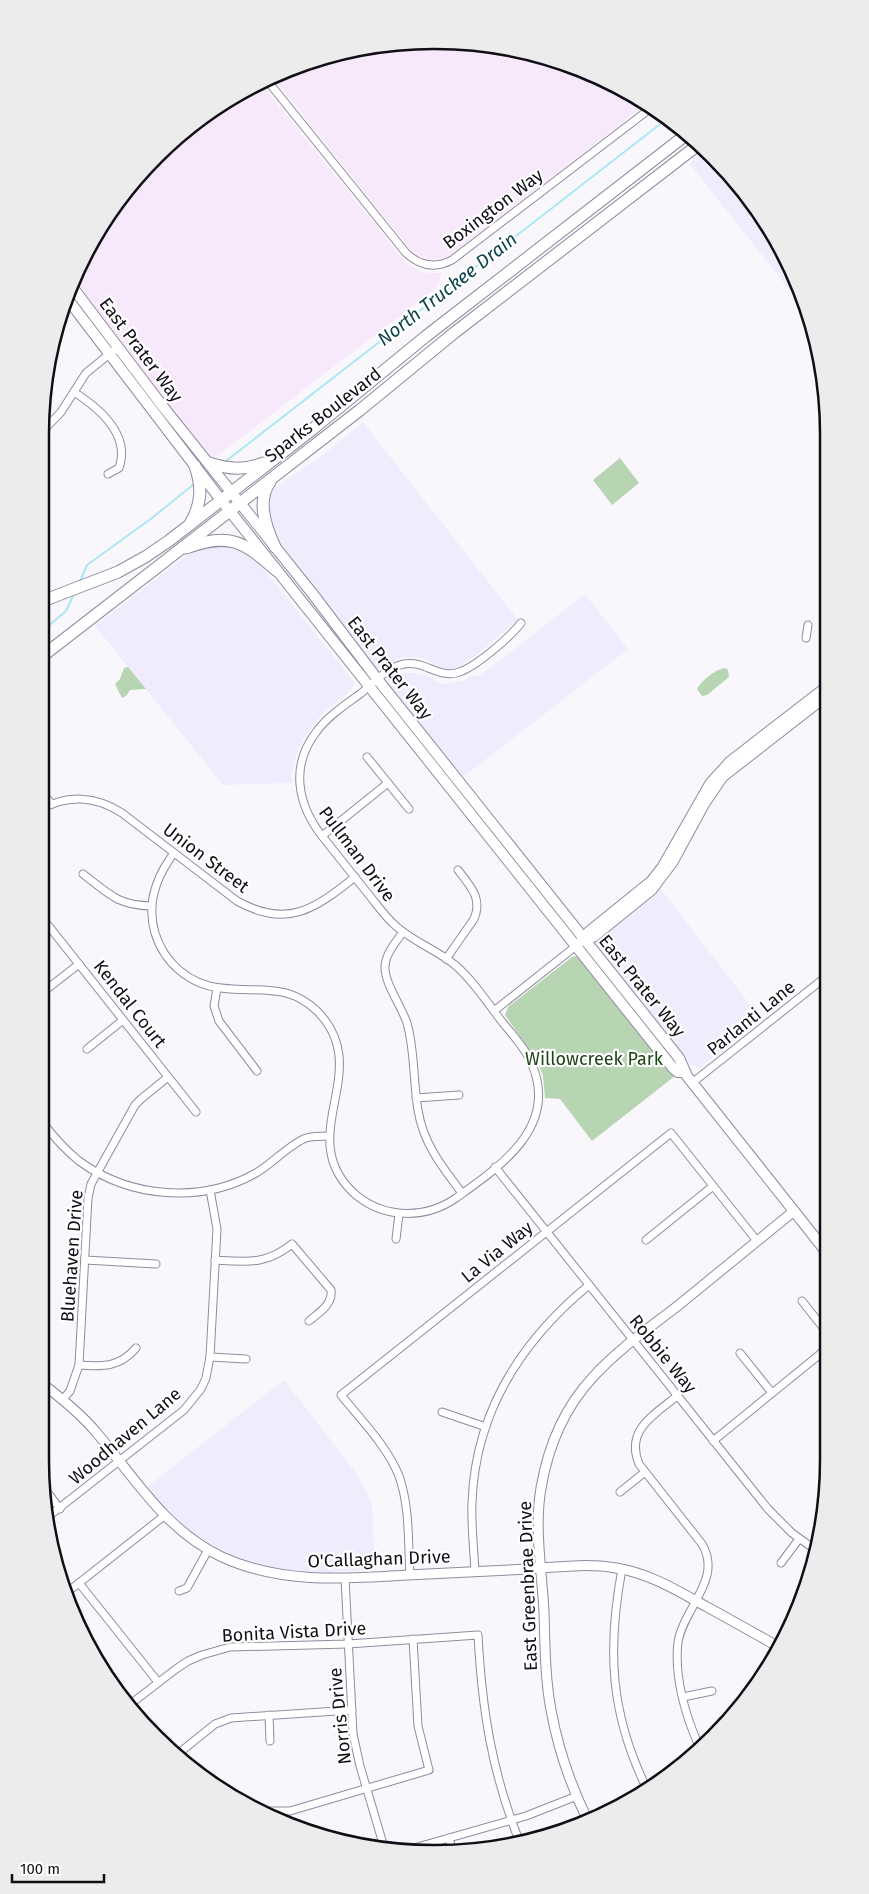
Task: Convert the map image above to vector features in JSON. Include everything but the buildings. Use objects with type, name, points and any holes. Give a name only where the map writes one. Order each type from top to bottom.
[{"type":"main road","name":"Sparks Boulevard","points":[[49,598],[102,579],[145,557],[278,456],[425,337],[682,138]]},
{"type":"main road","points":[[554,255],[565,238],[650,173],[669,148]]},
{"type":"main road","name":"Sparks Boulevard","points":[[49,651],[327,436],[554,255],[693,148]]},
{"type":"main road","name":"East Prater Way","points":[[76,293],[195,466],[221,500],[277,570],[373,683],[580,943],[679,1058],[684,1072],[692,1084],[820,1244]]},
{"type":"main road","name":"East Prater Way","points":[[72,303],[114,350],[232,491],[275,547],[373,683]]},
{"type":"main road","points":[[327,436],[328,427],[363,396],[375,378]]},
{"type":"main road","points":[[209,464],[233,469],[247,468],[259,465],[278,456]]},
{"type":"main road","points":[[189,525],[196,513],[200,500],[199,478],[195,466]]},
{"type":"main road","points":[[275,547],[265,524],[263,496],[268,484],[276,474]]},
{"type":"main road","points":[[177,551],[204,542],[227,539],[247,547],[277,570]]},
{"type":"street","name":"Boxington Way","points":[[271,86],[406,253],[417,262],[432,266],[452,260],[646,112]]},
{"type":"street","points":[[49,424],[61,412],[86,373],[114,350]]},
{"type":"street","points":[[74,392],[104,414],[117,436],[121,450],[121,462],[119,468],[108,474]]},
{"type":"street","name":"Pullman Drive","points":[[399,1214],[417,1213],[435,1209],[446,1204],[513,1153],[527,1136],[536,1116],[539,1095],[536,1078],[531,1062],[521,1046],[463,973],[446,959],[403,932],[389,920],[313,824],[304,805],[300,785],[302,762],[316,731],[329,718],[392,669],[404,664],[419,664],[442,674],[464,671],[514,632],[521,623]]},
{"type":"street","points":[[806,638],[808,626]]},
{"type":"street","points":[[494,1012],[580,943],[589,931],[651,881],[662,867],[717,774],[730,761],[820,691]]},
{"type":"street","points":[[580,943],[594,937],[652,890],[673,862],[704,806],[723,778],[820,702]]},
{"type":"street","points":[[368,757],[409,809]]},
{"type":"street","points":[[322,836],[388,783]]},
{"type":"street","name":"Union Street","points":[[49,806],[74,799],[94,800],[104,803],[122,813],[237,901],[247,907],[267,913],[291,914],[312,908],[355,877]]},
{"type":"street","points":[[49,801],[52,804]]},
{"type":"street","points":[[174,853],[159,875],[151,906],[156,939],[166,957],[181,972],[192,979],[217,988],[280,991],[302,999],[324,1019],[335,1038],[341,1070],[331,1116],[329,1136],[333,1159],[340,1174],[358,1196],[376,1207],[399,1214],[396,1239]]},
{"type":"street","points":[[446,959],[477,913],[475,894],[458,870]]},
{"type":"street","points":[[83,874],[121,902],[151,906]]},
{"type":"street","name":"Kendal Court","points":[[49,926],[196,1112]]},
{"type":"street","points":[[403,932],[388,955],[385,968],[386,975],[402,1009],[410,1035],[420,1124],[440,1164],[462,1193]]},
{"type":"street","points":[[49,988],[79,964]]},
{"type":"street","name":"Parlanti Lane","points":[[692,1084],[820,982]]},
{"type":"street","points":[[217,988],[214,1006],[219,1021],[257,1071]]},
{"type":"street","points":[[87,1049],[124,1020]]},
{"type":"street","name":"Bluehaven Drive","points":[[63,1399],[72,1385],[79,1365],[89,1191],[135,1105],[168,1077]]},
{"type":"street","points":[[416,1098],[459,1095]]},
{"type":"street","points":[[49,1130],[66,1150],[98,1173],[128,1186],[145,1190],[178,1193],[210,1190],[227,1185],[255,1173],[306,1138],[329,1136]]},
{"type":"street","name":"La Via Way","points":[[410,1575],[405,1502],[399,1477],[386,1453],[341,1395],[671,1133],[713,1186]]},
{"type":"street","name":"Robbie Way","points":[[495,1167],[768,1509],[810,1547]]},
{"type":"street","points":[[646,1240],[713,1186],[757,1241]]},
{"type":"street","name":"Woodhaven Lane","points":[[53,1514],[188,1406],[201,1389],[206,1378],[210,1357],[215,1260],[216,1219],[210,1190]]},
{"type":"street","name":"East Greenbrae Drive","points":[[585,1815],[562,1757],[551,1710],[548,1683],[538,1526],[544,1470],[555,1437],[572,1405],[588,1383],[607,1363],[794,1211]]},
{"type":"street","points":[[215,1260],[263,1261],[279,1254],[292,1244],[329,1286],[332,1295],[328,1304],[309,1321]]},
{"type":"street","points":[[85,1260],[156,1264]]},
{"type":"street","points":[[475,1572],[472,1502],[477,1460],[486,1427],[504,1384],[524,1350],[553,1316],[589,1285]]},
{"type":"street","points":[[802,1302],[820,1324]]},
{"type":"street","points":[[79,1365],[100,1367],[116,1364],[124,1360],[136,1348]]},
{"type":"street","points":[[740,1353],[772,1394]]},
{"type":"street","points":[[713,1441],[820,1354]]},
{"type":"street","points":[[210,1357],[246,1359]]},
{"type":"street","name":"O'Callaghan Drive","points":[[49,1389],[63,1399],[96,1432],[164,1516],[208,1550],[240,1564],[274,1574],[308,1579],[577,1566],[622,1569],[652,1578],[773,1644]]},
{"type":"street","points":[[677,1396],[645,1422],[637,1435],[635,1443],[636,1458],[644,1472],[706,1551],[709,1565],[707,1580],[685,1618],[678,1642],[678,1668],[683,1697],[687,1716],[697,1742]]},
{"type":"street","points":[[442,1412],[486,1427]]},
{"type":"street","points":[[620,1492],[644,1472]]},
{"type":"street","points":[[51,1497],[60,1509]]},
{"type":"street","points":[[71,1588],[164,1516]]},
{"type":"street","points":[[781,1563],[799,1539]]},
{"type":"street","points":[[179,1591],[187,1588],[208,1550]]},
{"type":"street","points":[[622,1569],[614,1622],[612,1658],[614,1679],[626,1740],[644,1783]]},
{"type":"street","name":"Norris Drive","points":[[345,1578],[356,1751],[382,1842]]},
{"type":"street","points":[[79,1582],[158,1682]]},
{"type":"street","name":"Bonita Vista Drive","points":[[134,1701],[188,1661],[230,1647],[348,1644],[478,1635],[484,1714],[496,1769],[511,1820]]},
{"type":"street","points":[[278,1812],[290,1811],[429,1770],[418,1726],[413,1639]]},
{"type":"street","points":[[683,1697],[712,1691]]},
{"type":"street","points":[[181,1751],[215,1724],[223,1720],[238,1717],[352,1710]]},
{"type":"street","points":[[269,1715],[270,1741]]},
{"type":"street","points":[[426,1845],[549,1808],[576,1796]]},
{"type":"street","points":[[511,1820],[517,1836]]},
{"type":"street","points":[[449,1838],[451,1844]]},
{"type":"shaded area","points":[[409,50],[460,50],[510,56],[558,69],[605,89],[640,108],[447,257],[433,260],[418,255],[410,249],[277,83],[311,69],[359,56]]},
{"type":"shaded area","points":[[265,89],[406,263],[420,271],[442,273],[435,289],[212,460],[171,411],[78,288],[100,242],[144,180],[180,144],[200,128],[242,100]]},
{"type":"shaded area","points":[[700,155],[725,180],[741,200],[769,242],[794,296],[689,163]]},
{"type":"shaded area","points":[[363,422],[518,620],[478,654],[458,667],[449,669],[440,667],[422,658],[409,657],[397,659],[381,669],[377,669],[275,539],[267,512],[269,492],[327,452]]},
{"type":"shaded area","points":[[230,544],[255,558],[354,682],[352,689],[323,713],[303,739],[296,755],[292,783],[223,785],[95,626],[192,551],[205,546]]},
{"type":"shaded area","points":[[585,594],[628,649],[462,778],[390,687],[390,684],[399,675],[406,673],[425,675],[443,684],[463,681],[474,675],[480,676]]},
{"type":"shaded area","points":[[660,888],[761,1019],[699,1068],[691,1065],[596,944],[597,940],[644,904]]},
{"type":"shaded area","points":[[284,1380],[357,1474],[372,1503],[375,1570],[306,1573],[283,1570],[243,1560],[190,1531],[160,1503],[147,1487]]},
{"type":"green space","points":[[620,458],[639,483],[612,505],[593,480]]},
{"type":"green space","points":[[128,667],[146,689],[130,690],[122,698],[115,684],[120,679],[124,668]]},
{"type":"green space","points":[[725,668],[728,670],[729,677],[707,695],[702,696],[697,689],[702,682],[713,673]]},
{"type":"green space","name":"Willowcreek Park","points":[[576,956],[582,959],[675,1076],[592,1141],[560,1099],[545,1098],[543,1076],[537,1060],[505,1015],[508,1007],[572,957]]},
{"type":"waterway","name":"North Truckee Drain","points":[[226,461],[662,123]]},
{"type":"waterway","name":"North Truckee Drain","points":[[80,581],[87,565],[152,518],[194,484]]},
{"type":"waterway","name":"North Truckee Drain","points":[[49,625],[66,611],[74,594]]}]
